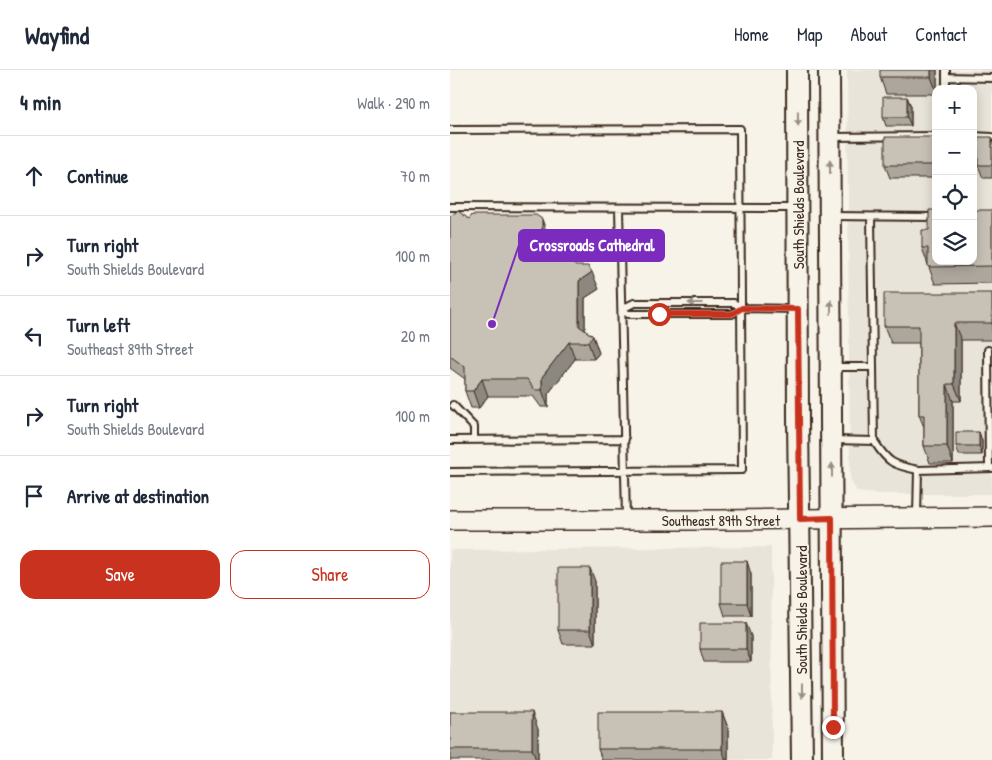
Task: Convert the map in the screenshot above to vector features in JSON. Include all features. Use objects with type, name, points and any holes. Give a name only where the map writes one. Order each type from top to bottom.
[{"type":"main road","name":"South Shields Boulevard","points":[[797,70],[802,760]]},
{"type":"main road","name":"South Shields Boulevard","points":[[829,70],[833,760]]},
{"type":"main road","points":[[798,208],[830,216]]},
{"type":"main road","name":"Southeast 89th Street","points":[[450,520],[992,517]]},
{"type":"lane","points":[[946,74],[992,78]]},
{"type":"lane","points":[[450,130],[740,129],[742,308],[742,470],[450,472]]},
{"type":"lane","points":[[830,138],[932,136]]},
{"type":"lane","points":[[977,136],[992,137]]},
{"type":"lane","points":[[450,207],[798,208]]},
{"type":"lane","points":[[619,208],[626,520]]},
{"type":"lane","points":[[830,216],[932,217]]},
{"type":"lane","points":[[871,217],[874,441],[883,454],[896,465],[918,470],[991,468],[988,350]]},
{"type":"lane","points":[[622,309],[634,303],[734,303],[742,308],[798,309]]},
{"type":"lane","points":[[622,309],[628,314],[732,314],[742,308]]},
{"type":"lane","points":[[831,367],[872,367]]},
{"type":"lane","points":[[453,405],[474,427],[474,440]]},
{"type":"lane","points":[[450,440],[625,439]]},
{"type":"lane","points":[[832,440],[874,441]]},
{"type":"lane","points":[[918,470],[918,518]]},
{"type":"shaded area","points":[[847,70],[992,70],[992,494],[878,494],[857,492],[850,479]]},
{"type":"shaded area","points":[[771,547],[772,760],[450,760],[450,550]]},
{"type":"building","points":[[880,70],[931,70],[931,77],[880,77]]},
{"type":"building","points":[[883,97],[907,97],[907,117],[883,117]]},
{"type":"building","points":[[885,137],[932,137],[932,165],[885,165]]},
{"type":"building","points":[[978,137],[992,137],[992,165],[978,165]]},
{"type":"building","points":[[929,210],[932,210],[932,265],[977,265],[977,210],[992,210],[992,266],[928,267],[928,248],[922,248],[922,230],[929,230]]},
{"type":"building","points":[[458,211],[469,219],[472,215],[536,215],[542,219],[542,240],[576,266],[588,266],[592,272],[579,281],[579,326],[593,336],[588,342],[569,342],[542,377],[542,390],[535,390],[527,379],[482,379],[473,391],[465,391],[465,367],[450,356],[450,216]]},
{"type":"building","points":[[884,293],[992,293],[992,323],[954,323],[954,384],[947,384],[947,446],[924,446],[924,415],[919,415],[919,326],[884,326]]},
{"type":"building","points":[[956,432],[979,432],[979,446],[956,446]]},
{"type":"building","points":[[721,561],[747,561],[747,603],[721,603]]},
{"type":"building","points":[[558,568],[590,568],[590,630],[558,630]]},
{"type":"building","points":[[700,623],[746,623],[746,649],[700,649]]},
{"type":"building","points":[[450,712],[532,712],[532,749],[450,749]]},
{"type":"building","points":[[598,712],[722,712],[722,749],[598,749]]},
{"type":"place","name":"Crossroads Cathedral","points":[[492,324]]},
{"type":"route","points":[[659,314],[732,314],[742,308],[798,309],[800,519],[832,518],[833,727]]}]
